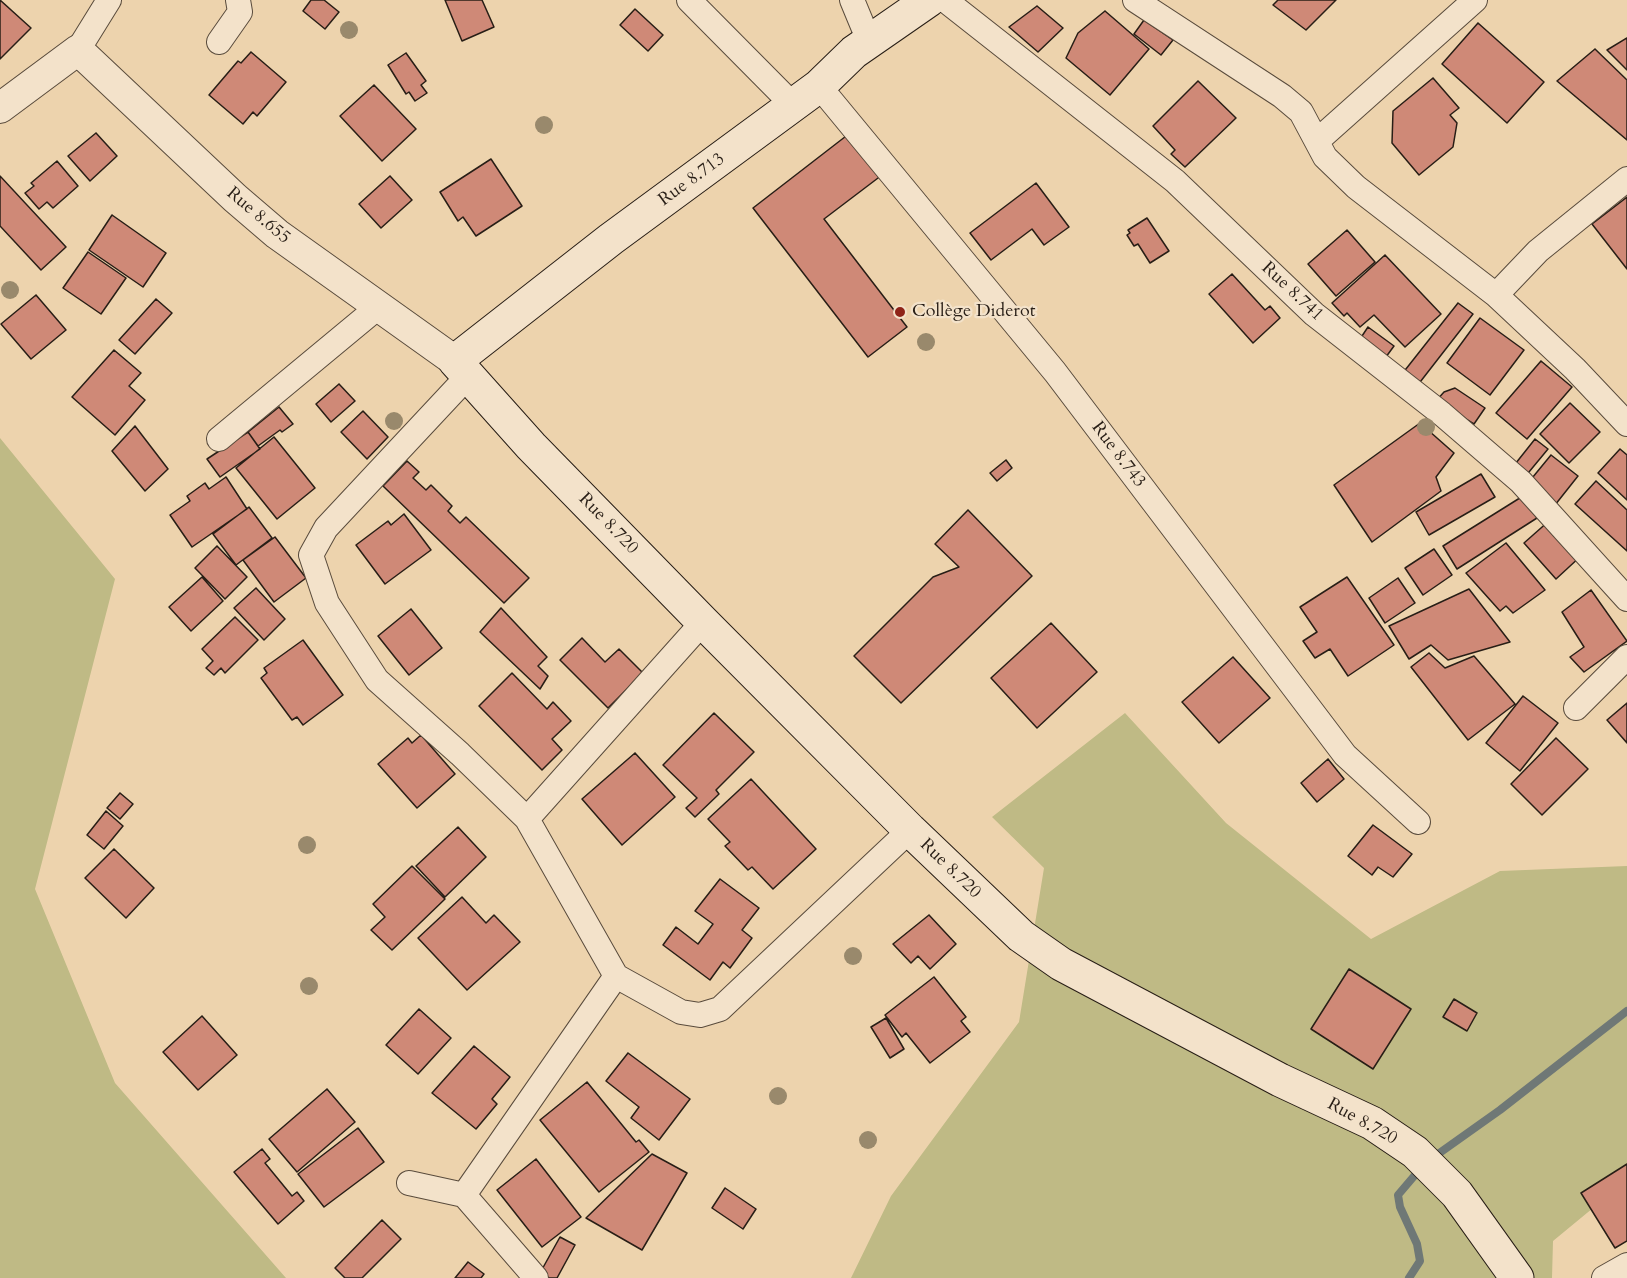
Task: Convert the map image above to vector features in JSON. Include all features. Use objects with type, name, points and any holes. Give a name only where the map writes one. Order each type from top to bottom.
[{"type":"main road","name":"Rue 8.713","points":[[462,368],[611,240],[806,95],[869,41],[929,0]]},
{"type":"main road","name":"Rue 8.720","points":[[462,368],[531,446],[703,622],[910,830],[1021,936],[1061,964],[1280,1080],[1372,1123],[1426,1163],[1469,1210],[1517,1278]]},
{"type":"street","points":[[0,108],[78,50],[109,0]]},
{"type":"street","points":[[219,42],[240,12],[238,0]]},
{"type":"street","name":"Rue 8.743","points":[[689,0],[806,95],[1055,372],[1345,755],[1418,822]]},
{"type":"street","points":[[852,0],[869,41]]},
{"type":"street","name":"Rue 8.741","points":[[945,0],[1175,181],[1314,314],[1442,414],[1512,475],[1627,599]]},
{"type":"street","points":[[1135,0],[1282,96],[1301,112],[1325,157],[1356,187],[1496,295],[1575,369],[1627,424]]},
{"type":"street","points":[[1317,141],[1475,0]]},
{"type":"street","name":"Rue 8.655","points":[[78,50],[235,198],[277,234],[462,368]]},
{"type":"street","points":[[1496,295],[1538,251],[1627,179]]},
{"type":"street","points":[[219,439],[377,308]]},
{"type":"street","points":[[462,368],[326,528],[310,555],[327,603],[377,680],[460,754],[527,819],[615,976],[681,1012],[700,1015],[720,1008],[910,830]]},
{"type":"street","points":[[527,819],[703,622]]},
{"type":"street","points":[[1576,708],[1627,657]]},
{"type":"street","points":[[464,1195],[615,976]]},
{"type":"street","points":[[409,1183],[464,1195],[536,1278]]},
{"type":"street","points":[[1604,1278],[1627,1265]]},
{"type":"shaded area","points":[[0,438],[115,579],[35,889],[115,1083],[286,1278],[0,1278]]},
{"type":"shaded area","points":[[1125,713],[1226,823],[1371,939],[1500,871],[1627,866],[1627,1180],[1553,1241],[1552,1278],[851,1278],[891,1196],[1019,1022],[1044,868],[992,817]]},
{"type":"building","points":[[0,0],[31,28],[0,59]]},
{"type":"building","points":[[311,0],[324,0],[339,12],[325,29],[303,11]]},
{"type":"building","points":[[445,0],[482,0],[494,27],[462,41]]},
{"type":"building","points":[[1278,0],[1336,0],[1306,30],[1273,5]]},
{"type":"building","points":[[1037,6],[1063,28],[1038,52],[1009,27]]},
{"type":"building","points":[[635,9],[663,35],[648,51],[620,25]]},
{"type":"building","points":[[1105,11],[1149,49],[1110,95],[1066,58],[1078,33]]},
{"type":"building","points":[[1144,20],[1173,40],[1161,55],[1134,34]]},
{"type":"building","points":[[1478,23],[1544,82],[1507,123],[1442,64]]},
{"type":"building","points":[[1627,38],[1627,70],[1607,50]]},
{"type":"building","points":[[1595,49],[1627,80],[1627,140],[1557,81]]},
{"type":"building","points":[[251,52],[286,82],[257,116],[253,112],[243,124],[209,95],[238,61],[241,63]]},
{"type":"building","points":[[406,53],[426,81],[421,85],[427,93],[415,101],[409,92],[406,94],[388,65]]},
{"type":"building","points":[[1433,78],[1459,108],[1450,115],[1457,123],[1453,147],[1419,175],[1392,143],[1393,111]]},
{"type":"building","points":[[1198,81],[1236,118],[1185,167],[1171,154],[1175,150],[1153,126]]},
{"type":"building","points":[[374,85],[416,129],[382,161],[340,116]]},
{"type":"building","points":[[96,133],[117,156],[90,181],[68,156]]},
{"type":"building","points":[[850,133],[882,175],[824,219],[907,327],[868,357],[753,208]]},
{"type":"building","points":[[491,159],[522,206],[476,236],[463,217],[458,221],[440,192]]},
{"type":"building","points":[[57,161],[78,186],[53,208],[47,202],[39,209],[25,193],[34,186],[31,183]]},
{"type":"building","points":[[0,176],[66,247],[41,270],[0,226]]},
{"type":"building","points":[[390,176],[412,200],[381,228],[359,204]]},
{"type":"building","points":[[1036,183],[1069,227],[1044,245],[1032,229],[991,260],[970,233]]},
{"type":"building","points":[[1627,197],[1627,269],[1592,224]]},
{"type":"building","points":[[112,215],[166,253],[143,287],[89,250]]},
{"type":"building","points":[[1147,218],[1169,251],[1150,263],[1138,244],[1134,246],[1127,235],[1130,233],[1128,230]]},
{"type":"building","points":[[1347,230],[1375,262],[1336,296],[1308,264]]},
{"type":"building","points":[[88,252],[126,278],[101,314],[63,288]]},
{"type":"building","points":[[1385,255],[1441,314],[1405,347],[1374,315],[1360,327],[1347,313],[1344,316],[1332,303]]},
{"type":"building","points":[[1232,274],[1265,310],[1270,306],[1280,318],[1253,343],[1209,294]]},
{"type":"building","points":[[36,295],[66,330],[31,359],[1,324]]},
{"type":"building","points":[[156,299],[172,313],[135,354],[119,340]]},
{"type":"building","points":[[1458,303],[1473,314],[1417,386],[1402,374]]},
{"type":"building","points":[[1480,318],[1524,350],[1490,395],[1447,363]]},
{"type":"building","points":[[1368,327],[1394,346],[1383,361],[1358,342]]},
{"type":"building","points":[[114,350],[141,373],[129,386],[145,400],[115,435],[72,397]]},
{"type":"building","points":[[1541,361],[1572,387],[1527,439],[1496,413]]},
{"type":"building","points":[[339,384],[355,401],[331,422],[316,404]]},
{"type":"building","points":[[1455,388],[1485,408],[1474,424],[1436,401],[1444,392]]},
{"type":"building","points":[[1570,403],[1600,432],[1569,463],[1540,434]]},
{"type":"building","points":[[279,407],[293,424],[282,432],[280,430],[258,446],[248,432]]},
{"type":"building","points":[[363,411],[388,437],[367,459],[341,432]]},
{"type":"building","points":[[1420,423],[1454,453],[1436,477],[1441,491],[1372,542],[1334,485]]},
{"type":"building","points":[[135,426],[168,469],[145,491],[112,451]]},
{"type":"building","points":[[248,432],[260,449],[220,477],[207,459]]},
{"type":"building","points":[[274,437],[315,488],[277,519],[236,468]]},
{"type":"building","points":[[1535,439],[1548,449],[1524,478],[1512,468]]},
{"type":"building","points":[[1620,449],[1627,455],[1627,500],[1598,473]]},
{"type":"building","points":[[1551,455],[1578,476],[1555,505],[1528,483]]},
{"type":"building","points":[[1006,460],[1012,468],[997,481],[990,473]]},
{"type":"building","points":[[407,461],[419,472],[413,478],[426,490],[431,485],[452,506],[448,511],[460,523],[466,517],[529,578],[504,603],[383,486]]},
{"type":"building","points":[[1481,474],[1495,497],[1429,535],[1416,512]]},
{"type":"building","points":[[226,477],[247,509],[192,547],[170,515],[190,501],[187,496],[205,483],[209,489]]},
{"type":"building","points":[[1596,481],[1627,510],[1627,551],[1575,504]]},
{"type":"building","points":[[1523,496],[1537,518],[1457,569],[1443,546]]},
{"type":"building","points":[[249,507],[272,538],[236,565],[213,534]]},
{"type":"building","points":[[968,510],[1032,576],[901,703],[854,656],[933,577],[959,567],[935,544]]},
{"type":"building","points":[[404,514],[431,550],[385,584],[356,545],[388,521],[391,525]]},
{"type":"building","points":[[1550,520],[1582,555],[1556,579],[1524,543]]},
{"type":"building","points":[[275,537],[306,578],[274,602],[243,560]]},
{"type":"building","points":[[1506,543],[1545,590],[1513,613],[1506,606],[1500,611],[1466,573]]},
{"type":"building","points":[[217,546],[247,577],[225,599],[195,568]]},
{"type":"building","points":[[1434,549],[1452,575],[1423,595],[1405,568]]},
{"type":"building","points":[[202,577],[223,601],[191,631],[169,607]]},
{"type":"building","points":[[1347,577],[1394,645],[1348,676],[1330,649],[1315,658],[1303,641],[1317,632],[1300,607]]},
{"type":"building","points":[[1398,578],[1415,603],[1385,623],[1369,598]]},
{"type":"building","points":[[256,588],[285,619],[264,640],[234,608]]},
{"type":"building","points":[[1469,589],[1510,642],[1448,660],[1431,645],[1409,659],[1389,626]]},
{"type":"building","points":[[1591,590],[1627,641],[1584,672],[1570,657],[1584,647],[1562,612]]},
{"type":"building","points":[[501,608],[547,657],[538,666],[548,676],[540,689],[480,632]]},
{"type":"building","points":[[411,609],[442,648],[409,675],[378,636]]},
{"type":"building","points":[[235,617],[258,640],[225,673],[221,668],[214,675],[206,668],[213,661],[202,649]]},
{"type":"building","points":[[1051,623],[1097,672],[1037,728],[991,678]]},
{"type":"building","points":[[582,638],[605,662],[619,649],[643,673],[608,708],[560,660]]},
{"type":"building","points":[[303,640],[343,695],[303,725],[297,717],[292,720],[261,678],[267,673],[264,668]]},
{"type":"building","points":[[1429,653],[1445,668],[1474,656],[1515,704],[1468,740],[1411,667]]},
{"type":"building","points":[[1233,657],[1270,698],[1219,743],[1182,702]]},
{"type":"building","points":[[512,673],[547,709],[553,702],[571,721],[552,739],[562,750],[542,770],[479,706]]},
{"type":"building","points":[[1523,696],[1558,723],[1520,771],[1486,743]]},
{"type":"building","points":[[1627,703],[1627,743],[1607,720]]},
{"type":"building","points":[[714,713],[754,752],[716,790],[719,794],[695,817],[686,808],[697,798],[663,765]]},
{"type":"building","points":[[421,735],[455,774],[417,808],[378,764],[408,738],[412,743]]},
{"type":"building","points":[[1556,738],[1588,769],[1542,815],[1511,784]]},
{"type":"building","points":[[635,753],[675,797],[622,845],[582,799]]},
{"type":"building","points":[[1328,759],[1344,779],[1317,802],[1301,783]]},
{"type":"building","points":[[751,779],[816,849],[773,889],[752,867],[748,870],[725,846],[730,842],[708,819]]},
{"type":"building","points":[[120,793],[133,804],[120,819],[107,808]]},
{"type":"building","points":[[106,811],[123,826],[104,849],[87,835]]},
{"type":"building","points":[[1373,825],[1412,854],[1393,877],[1378,867],[1372,875],[1348,856]]},
{"type":"building","points":[[458,827],[486,857],[445,897],[416,866]]},
{"type":"building","points":[[114,849],[154,888],[126,918],[85,878]]},
{"type":"building","points":[[412,866],[445,899],[392,950],[371,930],[385,917],[373,904]]},
{"type":"building","points":[[720,879],[759,908],[742,930],[752,938],[730,968],[723,962],[710,980],[663,945],[676,927],[698,944],[713,924],[695,911]]},
{"type":"building","points":[[462,897],[486,923],[494,915],[520,942],[467,990],[418,938]]},
{"type":"building","points":[[929,915],[956,944],[930,969],[918,956],[911,963],[893,944]]},
{"type":"building","points":[[1349,969],[1411,1009],[1373,1069],[1311,1029]]},
{"type":"building","points":[[934,977],[966,1017],[961,1021],[970,1032],[930,1063],[906,1033],[902,1037],[885,1015]]},
{"type":"building","points":[[1454,999],[1477,1013],[1467,1031],[1443,1017]]},
{"type":"building","points":[[419,1009],[451,1038],[418,1074],[386,1045]]},
{"type":"building","points":[[202,1016],[237,1055],[198,1090],[163,1052]]},
{"type":"building","points":[[886,1018],[904,1049],[890,1058],[871,1027]]},
{"type":"building","points":[[474,1046],[510,1077],[492,1099],[497,1104],[476,1129],[432,1093]]},
{"type":"building","points":[[628,1053],[690,1099],[659,1140],[631,1118],[639,1107],[606,1081]]},
{"type":"building","points":[[587,1082],[636,1142],[639,1140],[649,1152],[599,1192],[540,1120]]},
{"type":"building","points":[[327,1089],[355,1122],[297,1172],[269,1139]]},
{"type":"building","points":[[358,1128],[384,1162],[324,1207],[298,1174]]},
{"type":"building","points":[[262,1149],[270,1159],[265,1163],[292,1196],[297,1192],[304,1201],[278,1224],[234,1172]]},
{"type":"building","points":[[652,1154],[687,1173],[642,1250],[586,1218]]},
{"type":"building","points":[[536,1159],[581,1217],[542,1247],[497,1190]]},
{"type":"building","points":[[1627,1164],[1627,1241],[1615,1248],[1581,1193]]},
{"type":"building","points":[[725,1188],[756,1209],[743,1229],[712,1208]]},
{"type":"building","points":[[382,1220],[401,1239],[362,1278],[345,1278],[335,1268]]},
{"type":"building","points":[[560,1237],[575,1245],[557,1278],[549,1278],[540,1273]]},
{"type":"building","points":[[468,1262],[484,1274],[481,1278],[455,1278]]},
{"type":"waterway","points":[[1431,1159],[1500,1110],[1627,1011]]},
{"type":"waterway","points":[[1409,1278],[1420,1261],[1417,1244],[1400,1207],[1398,1195],[1421,1168]]},
{"type":"place","name":"Collège Diderot","points":[[900,312]]}]
